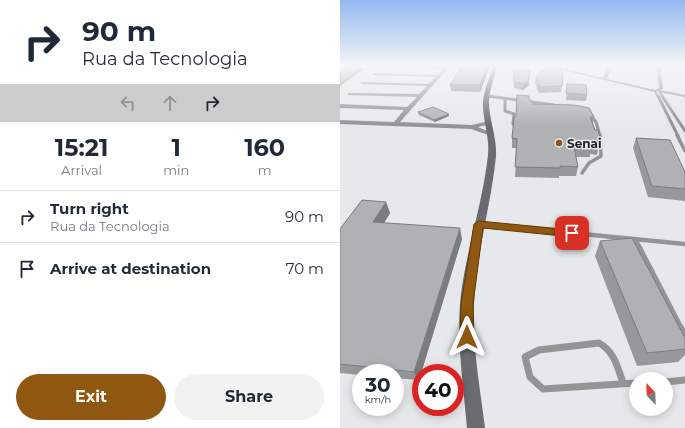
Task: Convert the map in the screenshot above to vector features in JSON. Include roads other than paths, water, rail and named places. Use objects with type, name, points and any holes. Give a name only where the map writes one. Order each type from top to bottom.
[{"type":"street","points":[[340,102],[359,86]]},
{"type":"street","points":[[396,123],[431,86]]},
{"type":"street","points":[[476,428],[467,337],[467,304],[479,224],[489,180],[492,154],[486,96],[489,86]]},
{"type":"street","points":[[635,86],[657,91],[661,89],[661,86]]},
{"type":"street","points":[[350,94],[422,96]]},
{"type":"street","points":[[340,106],[410,109]]},
{"type":"street","points":[[340,122],[396,123],[490,129]]},
{"type":"street","points":[[472,127],[490,129]]},
{"type":"lane","points":[[657,91],[684,96]]},
{"type":"lane","points":[[657,91],[685,131]]},
{"type":"lane","points":[[657,91],[685,151]]},
{"type":"lane","points":[[486,96],[542,103],[561,107]]},
{"type":"lane","points":[[505,99],[505,111],[514,114],[513,124]]},
{"type":"lane","points":[[582,173],[589,163],[600,158],[602,149],[596,120],[588,113],[583,112]]},
{"type":"lane","points":[[479,224],[685,244]]},
{"type":"lane","points":[[635,239],[685,336]]},
{"type":"lane","points":[[623,383],[610,351],[605,345],[599,343],[539,350],[530,353],[525,357],[530,377],[543,389],[629,383]]},
{"type":"lane","points":[[673,381],[685,380]]},
{"type":"place","name":"Senai","points":[[559,143]]}]
